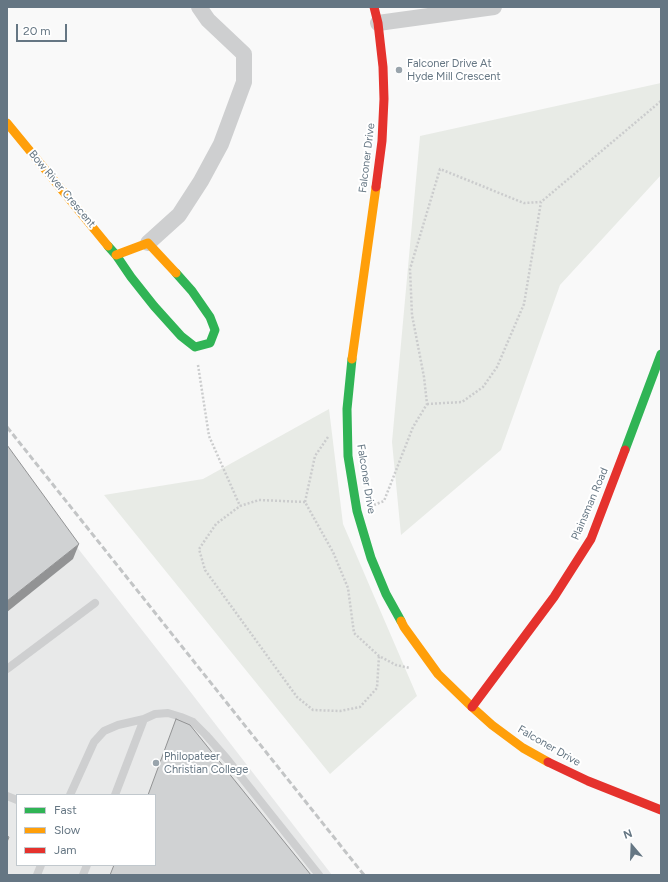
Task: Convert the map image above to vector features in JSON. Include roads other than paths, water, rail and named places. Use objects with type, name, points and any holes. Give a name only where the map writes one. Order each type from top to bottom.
[{"type":"street","points":[[116,256],[148,243],[179,215],[201,181],[221,144],[244,82],[244,54],[208,20],[199,7]]},
{"type":"street","name":"Falconer Drive","points":[[374,7],[378,23],[383,67],[384,99],[382,141],[352,355],[347,408],[348,456],[357,511],[371,558],[386,594],[404,627],[438,674],[492,725],[523,748],[552,764],[588,782],[661,810]]},
{"type":"street","points":[[378,23],[494,7]]},
{"type":"street","name":"Bow River Crescent","points":[[7,123],[116,256],[154,306],[181,336],[195,347],[210,343],[215,330],[210,317],[192,291],[148,243]]},
{"type":"street","name":"Plainsman Road","points":[[472,707],[554,596],[591,539],[661,354]]},
{"type":"lane","points":[[7,669],[95,604]]},
{"type":"lane","points":[[70,794],[94,742],[104,732],[118,725],[144,719],[155,714],[168,713],[181,717],[193,722],[206,736],[320,875]]},
{"type":"lane","points":[[115,794],[144,719]]},
{"type":"railway","points":[[7,427],[364,875]]},
{"type":"place","name":"Falconer Drive At Hyde Mill Crescent","points":[[399,70]]},
{"type":"place","name":"Philopateer Christian College","points":[[156,763]]}]
